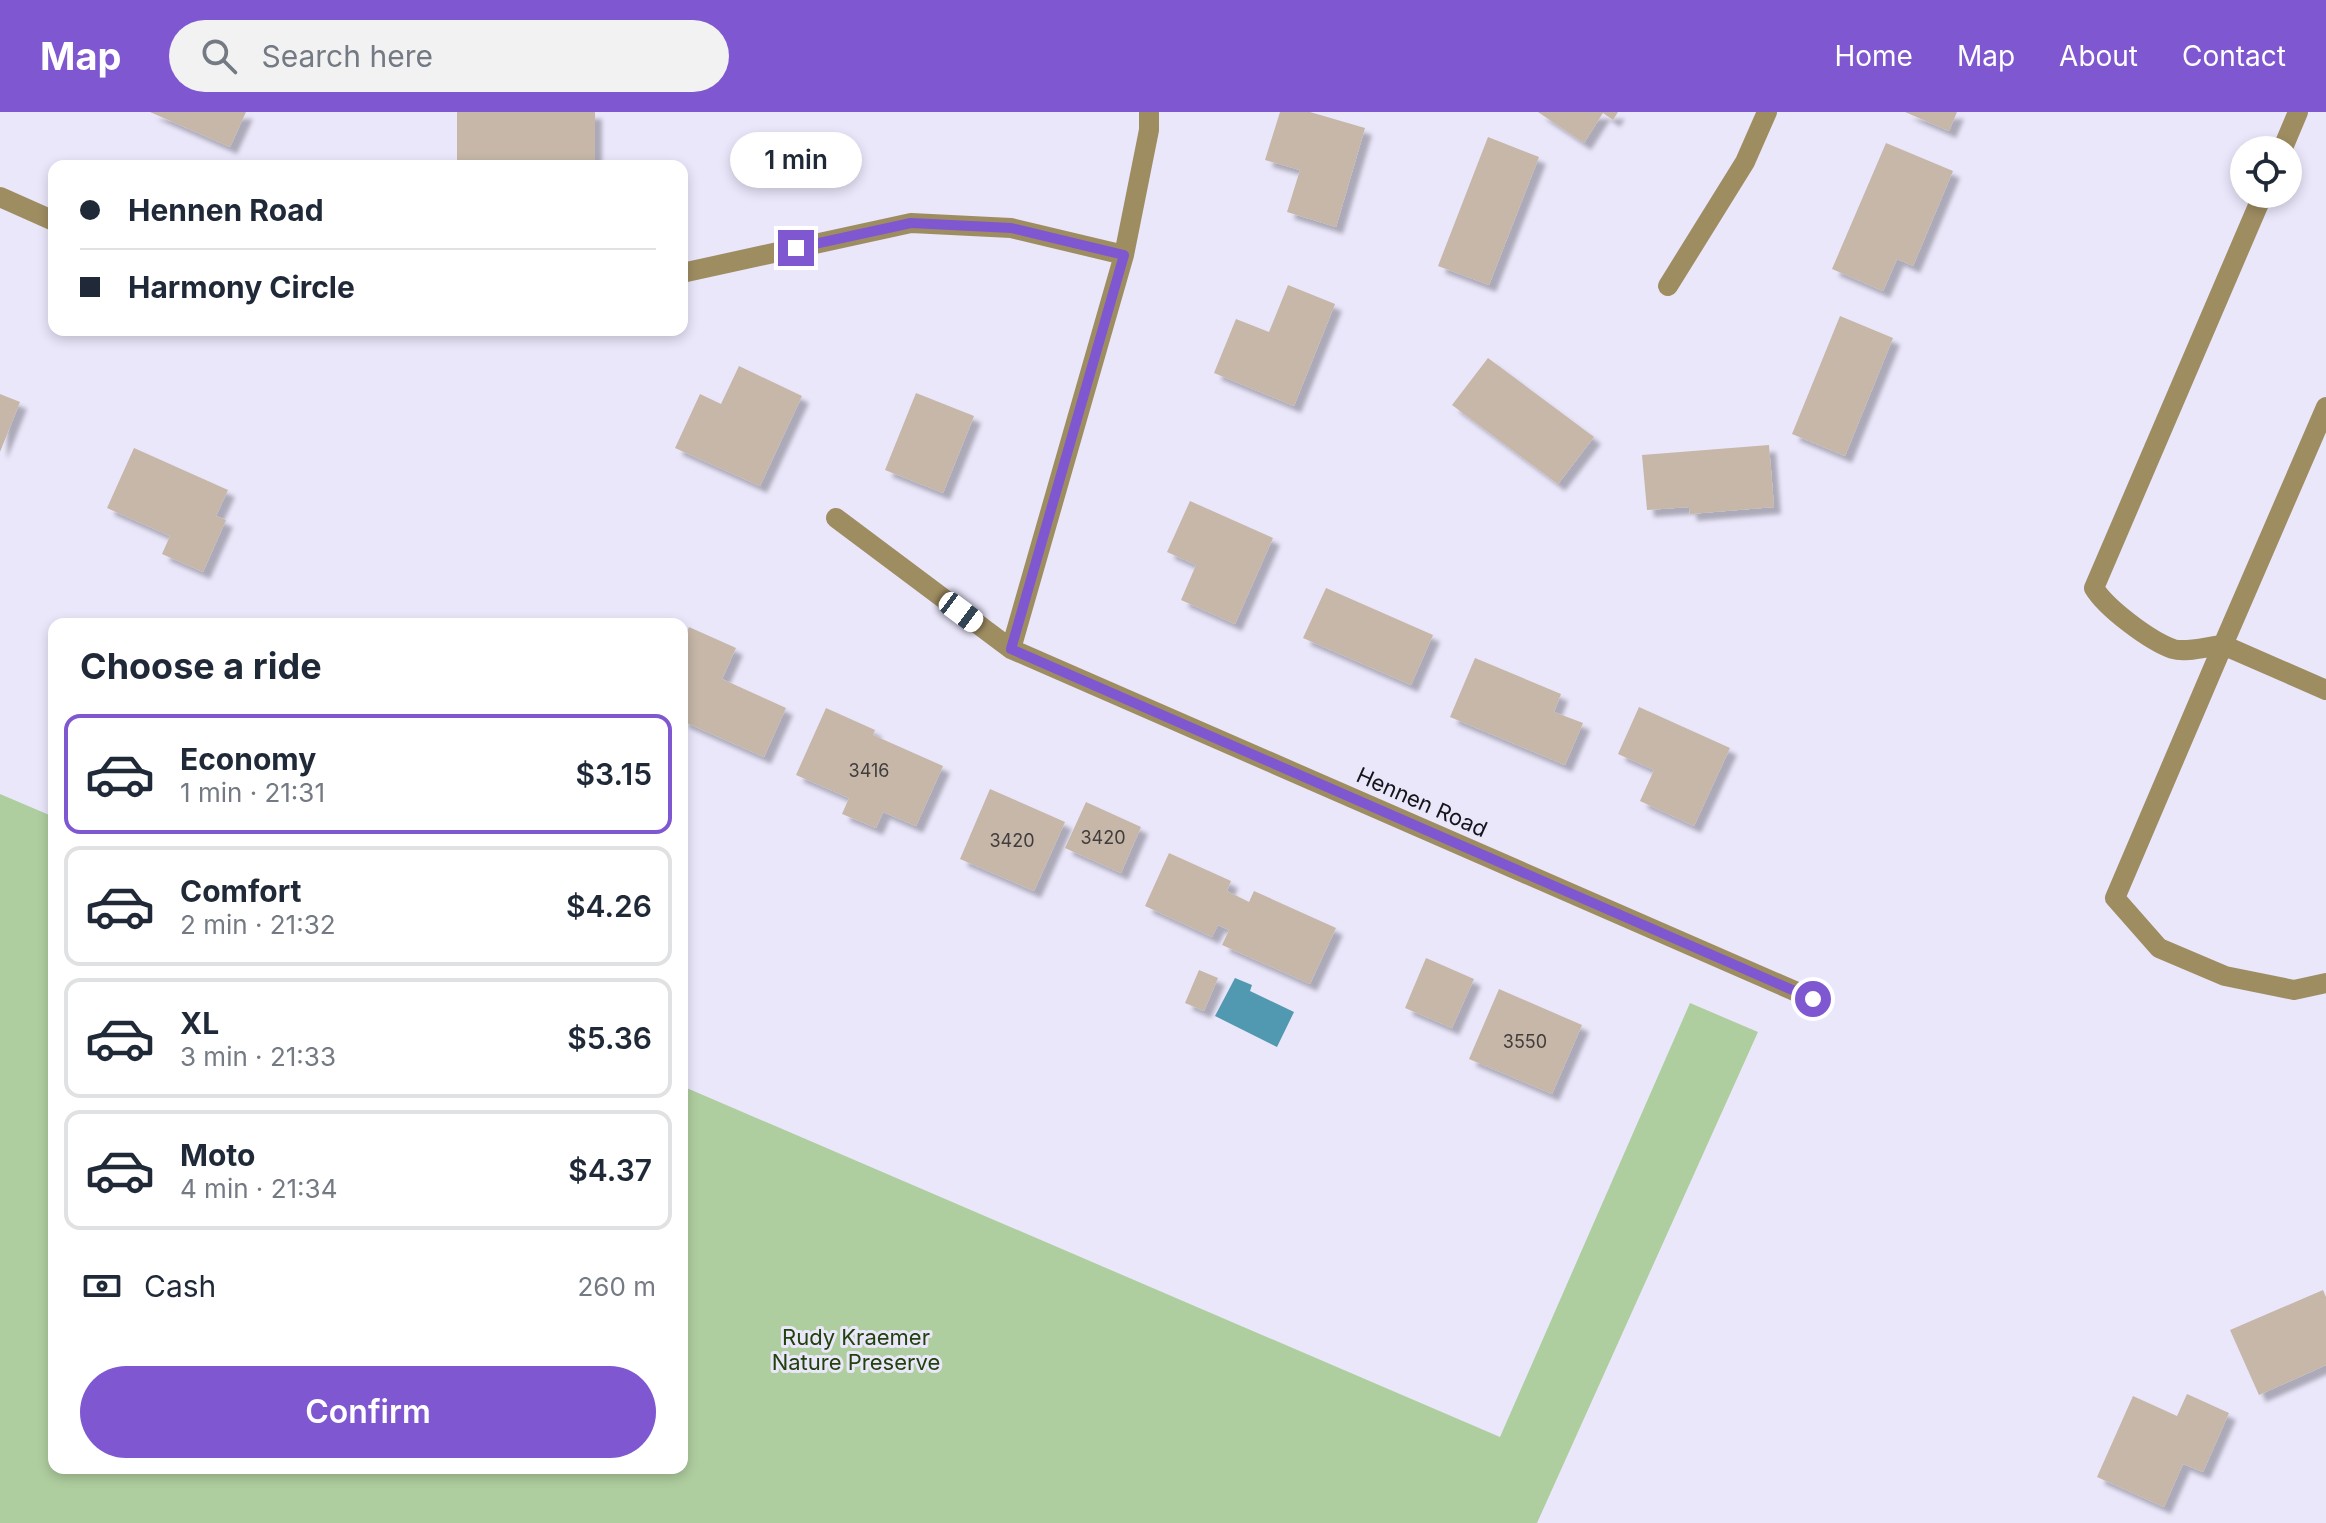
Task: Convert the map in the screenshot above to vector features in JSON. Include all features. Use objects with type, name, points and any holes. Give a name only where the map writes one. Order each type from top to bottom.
[{"type":"street","points":[[1011,649],[1124,255],[1149,130],[1149,112]]},
{"type":"street","points":[[1668,286],[1745,162],[1767,112]]},
{"type":"street","points":[[2288,136],[2298,112]]},
{"type":"street","points":[[0,197],[48,218]]},
{"type":"street","points":[[2257,208],[2094,588],[2101,601],[2119,617],[2175,650],[2223,645],[2326,690]]},
{"type":"street","points":[[688,272],[911,223],[1011,228],[1124,255]]},
{"type":"street","points":[[2326,407],[2115,898],[2159,948],[2225,976],[2294,990],[2326,983]]},
{"type":"street","name":"Hennen Road","points":[[836,518],[1011,649],[1813,999]]},
{"type":"green space","name":"Rudy Kraemer Nature Preserve","points":[[0,794],[48,814],[48,1474],[688,1474],[688,1089],[1500,1437],[1690,1003],[1758,1032],[1537,1523],[0,1523]]},
{"type":"water","points":[[1235,978],[1252,985],[1250,991],[1294,1012],[1277,1047],[1215,1016]]},
{"type":"building","points":[[150,112],[246,112],[230,147]]},
{"type":"building","points":[[457,112],[595,112],[595,160],[457,160]]},
{"type":"building","points":[[1280,112],[1310,112],[1365,128],[1336,227],[1287,212],[1300,170],[1265,160]]},
{"type":"building","points":[[1538,112],[1618,112],[1613,120],[1603,113],[1584,143]]},
{"type":"building","points":[[1905,112],[1957,112],[1949,131]]},
{"type":"building","points":[[1488,137],[1539,157],[1489,285],[1438,266]]},
{"type":"building","points":[[1886,143],[1953,171],[1913,266],[1897,259],[1883,291],[1832,269]]},
{"type":"building","points":[[1288,285],[1335,304],[1294,406],[1214,373],[1236,319],[1269,332]]},
{"type":"building","points":[[1840,316],[1893,338],[1845,456],[1792,434]]},
{"type":"building","points":[[1488,358],[1594,437],[1558,484],[1452,405]]},
{"type":"building","points":[[739,366],[802,396],[760,486],[675,448],[700,394],[721,404]]},
{"type":"building","points":[[916,393],[974,416],[943,493],[885,470]]},
{"type":"building","points":[[0,394],[20,402],[0,452]]},
{"type":"building","points":[[1769,445],[1774,507],[1690,514],[1689,507],[1647,510],[1642,455]]},
{"type":"building","points":[[134,448],[228,490],[216,516],[226,520],[203,572],[162,554],[170,536],[107,508]]},
{"type":"building","points":[[1190,501],[1273,538],[1235,624],[1181,600],[1196,565],[1167,552]]},
{"type":"building","points":[[1326,588],[1433,635],[1411,685],[1303,638]]},
{"type":"building","points":[[688,629],[736,648],[722,679],[786,708],[764,757],[688,724]]},
{"type":"building","points":[[1475,658],[1561,694],[1554,712],[1583,723],[1565,765],[1450,717]]},
{"type":"building","points":[[1639,707],[1730,748],[1694,826],[1640,801],[1654,770],[1618,754]]},
{"type":"building","points":[[826,708],[875,730],[873,735],[943,766],[916,826],[883,812],[876,828],[842,814],[849,798],[796,775]]},
{"type":"building","points":[[990,789],[1065,822],[1034,891],[960,859]]},
{"type":"building","points":[[1086,802],[1141,827],[1121,873],[1065,848]]},
{"type":"building","points":[[1169,853],[1231,881],[1227,891],[1249,902],[1254,891],[1336,928],[1310,984],[1222,945],[1229,930],[1218,925],[1212,937],[1145,906]]},
{"type":"building","points":[[1426,958],[1474,979],[1452,1028],[1405,1008]]},
{"type":"building","points":[[1199,970],[1218,978],[1204,1011],[1185,1003]]},
{"type":"building","points":[[1499,989],[1582,1025],[1552,1094],[1469,1059]]},
{"type":"building","points":[[2323,1290],[2326,1297],[2326,1365],[2259,1395],[2230,1330]]},
{"type":"building","points":[[2187,1394],[2229,1413],[2203,1472],[2183,1464],[2164,1507],[2097,1477],[2133,1396],[2177,1416]]},
{"type":"route","points":[[796,248],[911,223],[1011,228],[1124,255],[1011,649],[1813,999]]}]
